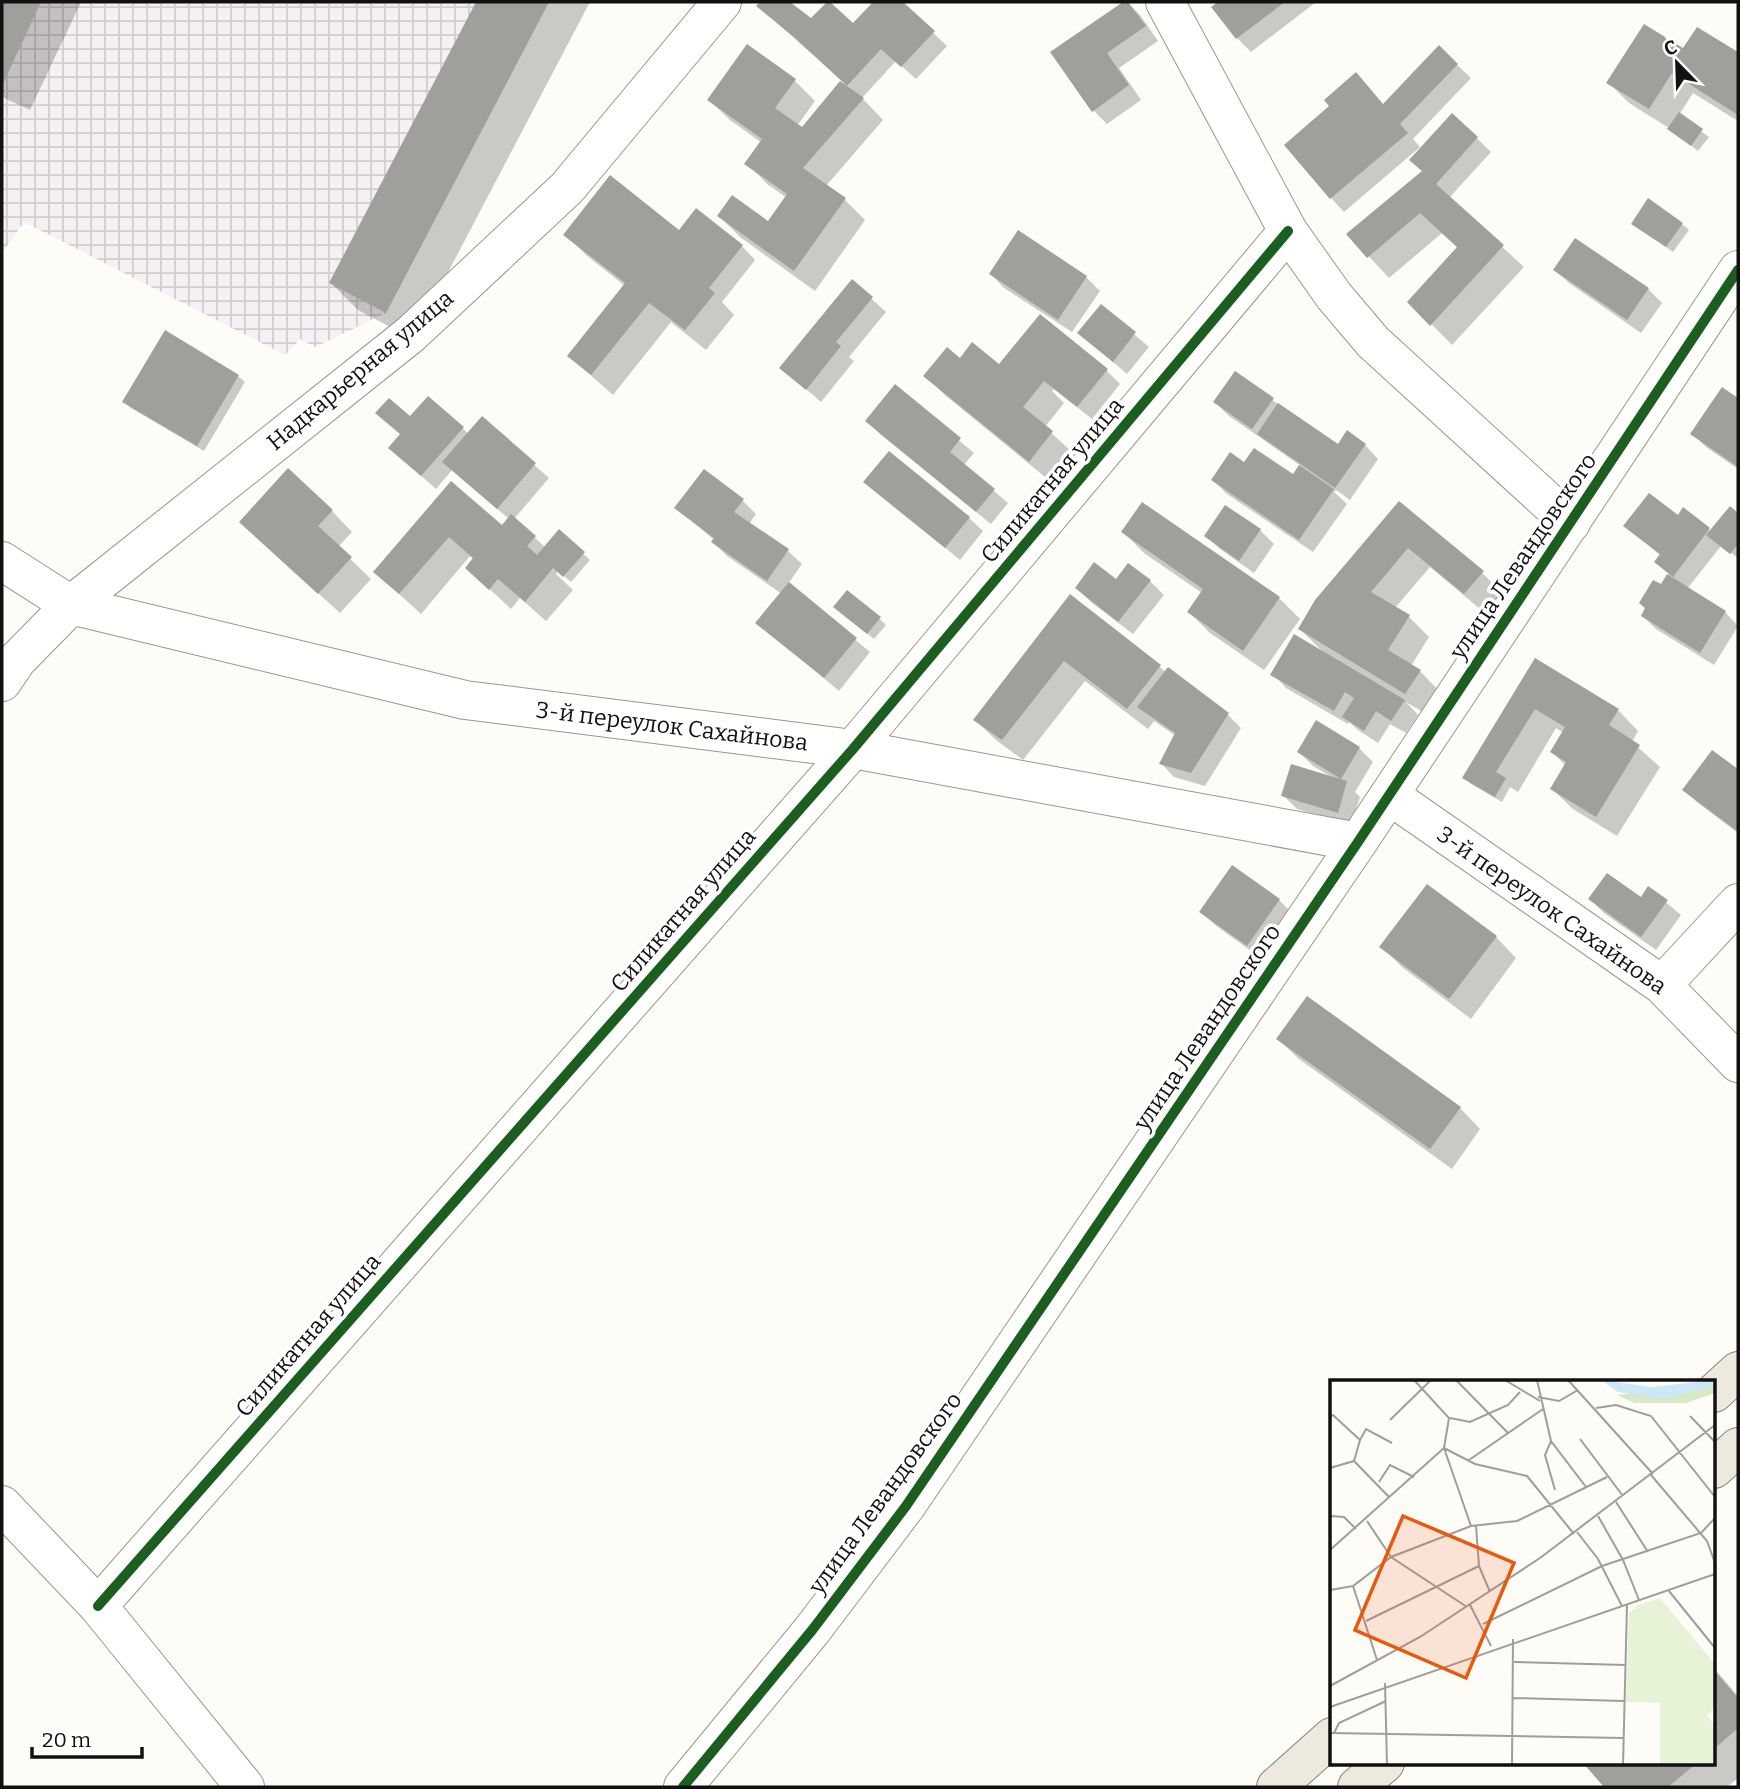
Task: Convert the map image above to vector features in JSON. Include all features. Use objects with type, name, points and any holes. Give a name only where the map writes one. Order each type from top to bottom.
[{"type":"main road","points":[[1716,1391],[1738,1371]]},
{"type":"main road","points":[[1716,1467],[1738,1447]]},
{"type":"main road","points":[[1276,1787],[1330,1739]]},
{"type":"main road","points":[[1357,1787],[1384,1764]]},
{"type":"street","name":"Надкарьерная улица","points":[[2,682],[18,660],[71,605],[411,334],[567,188],[722,2]]},
{"type":"street","points":[[1165,2],[1288,232],[1334,296],[1373,342],[1571,523]]},
{"type":"street","name":"Силикатная улица","points":[[97,1606],[853,749],[1288,232]]},
{"type":"street","name":"улица Левандовского","points":[[683,1787],[813,1629],[906,1506],[1358,842],[1738,270]]},
{"type":"street","name":"3-й переулок Сахайнова","points":[[2,561],[71,605],[465,700],[853,749],[1358,842]]},
{"type":"street","name":"3-й переулок Сахайнова","points":[[1389,795],[1662,985],[1738,1063]]},
{"type":"street","points":[[1662,985],[1738,903]]},
{"type":"street","points":[[2,1505],[97,1606],[245,1787]]},
{"type":"shaded area","points":[[2,2],[549,2],[386,313],[315,347],[300,339],[285,355],[24,222],[2,253]]},
{"type":"building","points":[[2,2],[41,2],[2,86]]},
{"type":"building","points":[[476,2],[549,2],[386,313],[329,283]]},
{"type":"building","points":[[760,2],[790,2],[811,18],[830,2],[853,23],[873,2],[903,2],[935,31],[901,67],[881,49],[847,86],[756,6]]},
{"type":"building","points":[[1123,2],[1128,2],[1146,26],[1107,53],[1129,85],[1092,112],[1050,52]]},
{"type":"building","points":[[1218,2],[1285,2],[1236,39],[1211,7]]},
{"type":"building","points":[[1644,24],[1683,48],[1697,27],[1738,52],[1738,115],[1672,73],[1649,109],[1606,83]]},
{"type":"building","points":[[747,44],[796,79],[775,108],[802,127],[840,81],[864,98],[803,168],[846,198],[794,271],[717,216],[732,195],[768,221],[787,194],[744,164],[762,139],[707,100]]},
{"type":"building","points":[[1439,45],[1458,64],[1400,124],[1408,133],[1330,199],[1284,145],[1329,106],[1324,100],[1356,72],[1383,104]]},
{"type":"building","points":[[1679,112],[1703,129],[1691,146],[1667,129]]},
{"type":"building","points":[[1452,113],[1478,137],[1436,184],[1504,245],[1430,326],[1407,302],[1457,247],[1420,213],[1367,258],[1346,234],[1422,171],[1409,160]]},
{"type":"building","points":[[610,175],[679,230],[696,208],[743,245],[709,288],[715,293],[685,330],[649,303],[591,375],[567,356],[625,283],[563,235]]},
{"type":"building","points":[[1648,198],[1683,223],[1666,247],[1631,224]]},
{"type":"building","points":[[1018,230],[1087,276],[1058,320],[989,274]]},
{"type":"building","points":[[1575,238],[1649,288],[1627,320],[1553,270]]},
{"type":"building","points":[[852,279],[873,297],[836,342],[841,346],[806,390],[779,368]]},
{"type":"building","points":[[1101,304],[1136,332],[1113,362],[1077,333]]},
{"type":"building","points":[[1040,314],[1108,369],[1077,407],[1044,381],[1023,407],[1053,431],[1029,462],[923,376],[947,347],[960,358],[972,342],[999,364]]},
{"type":"building","points":[[165,330],[239,375],[197,446],[122,402]]},
{"type":"building","points":[[1235,371],[1274,398],[1252,429],[1213,402]]},
{"type":"building","points":[[895,384],[961,438],[950,452],[995,489],[976,512],[865,421]]},
{"type":"building","points":[[1722,387],[1738,398],[1738,467],[1690,434]]},
{"type":"building","points":[[428,396],[464,427],[421,476],[388,448],[400,434],[375,413],[389,398],[410,416]]},
{"type":"building","points":[[1278,403],[1338,444],[1347,430],[1366,444],[1335,488],[1257,434]]},
{"type":"building","points":[[482,416],[536,463],[497,509],[442,462]]},
{"type":"building","points":[[1254,448],[1293,474],[1299,465],[1334,489],[1299,540],[1211,480],[1230,452],[1244,462]]},
{"type":"building","points":[[889,451],[970,517],[945,548],[863,482]]},
{"type":"building","points":[[288,468],[333,510],[318,526],[352,557],[318,594],[239,522]]},
{"type":"building","points":[[704,469],[744,499],[734,512],[789,549],[767,581],[711,542],[714,538],[674,508]]},
{"type":"building","points":[[451,481],[502,525],[511,514],[536,536],[527,546],[537,555],[559,529],[585,552],[563,577],[553,568],[525,602],[498,579],[489,590],[465,568],[473,558],[449,537],[399,594],[373,572]]},
{"type":"building","points":[[1649,493],[1678,515],[1683,507],[1710,528],[1673,577],[1654,562],[1660,554],[1623,526]]},
{"type":"building","points":[[1399,501],[1484,571],[1464,594],[1408,548],[1371,592],[1410,615],[1388,650],[1421,670],[1405,694],[1298,629],[1315,600]]},
{"type":"building","points":[[1142,502],[1280,597],[1243,651],[1187,612],[1203,589],[1121,532]]},
{"type":"building","points":[[1225,505],[1261,529],[1239,561],[1204,536]]},
{"type":"building","points":[[1730,506],[1738,513],[1738,544],[1730,554],[1706,535]]},
{"type":"building","points":[[1094,562],[1116,579],[1128,563],[1151,580],[1118,622],[1075,588]]},
{"type":"building","points":[[1667,574],[1726,611],[1700,653],[1641,616],[1645,608],[1639,603],[1653,580],[1661,584]]},
{"type":"building","points":[[789,582],[857,638],[824,678],[755,623]]},
{"type":"building","points":[[847,590],[881,617],[867,634],[833,607]]},
{"type":"building","points":[[1070,594],[1161,665],[1127,709],[1064,661],[1002,740],[973,720]]},
{"type":"building","points":[[1294,634],[1405,700],[1391,721],[1376,711],[1364,731],[1342,717],[1354,698],[1345,692],[1334,711],[1270,675]]},
{"type":"building","points":[[1535,658],[1619,709],[1609,725],[1640,745],[1596,817],[1550,789],[1566,762],[1550,752],[1565,727],[1535,709],[1496,772],[1506,778],[1495,797],[1462,778]]},
{"type":"building","points":[[1168,667],[1229,713],[1191,773],[1159,764],[1175,733],[1137,707]]},
{"type":"building","points":[[1316,720],[1360,747],[1341,779],[1297,752]]},
{"type":"building","points":[[1712,750],[1738,769],[1737,831],[1682,790]]},
{"type":"building","points":[[1291,764],[1347,781],[1338,813],[1281,796]]},
{"type":"building","points":[[1232,865],[1280,899],[1247,946],[1199,912]]},
{"type":"building","points":[[1607,873],[1641,897],[1648,886],[1668,900],[1641,937],[1588,899]]},
{"type":"building","points":[[1427,884],[1497,936],[1449,999],[1379,947]]},
{"type":"building","points":[[1307,996],[1461,1107],[1430,1149],[1276,1039]]},
{"type":"building","points":[[1716,1672],[1738,1698],[1738,1728],[1716,1747]]},
{"type":"building","points":[[1584,1764],[1696,1764],[1668,1787],[1604,1787]]},
{"type":"cycle path","points":[[98,1606],[853,749],[1288,231]]},
{"type":"cycle path","points":[[683,1787],[813,1629],[906,1506],[1358,842],[1738,270]]}]
